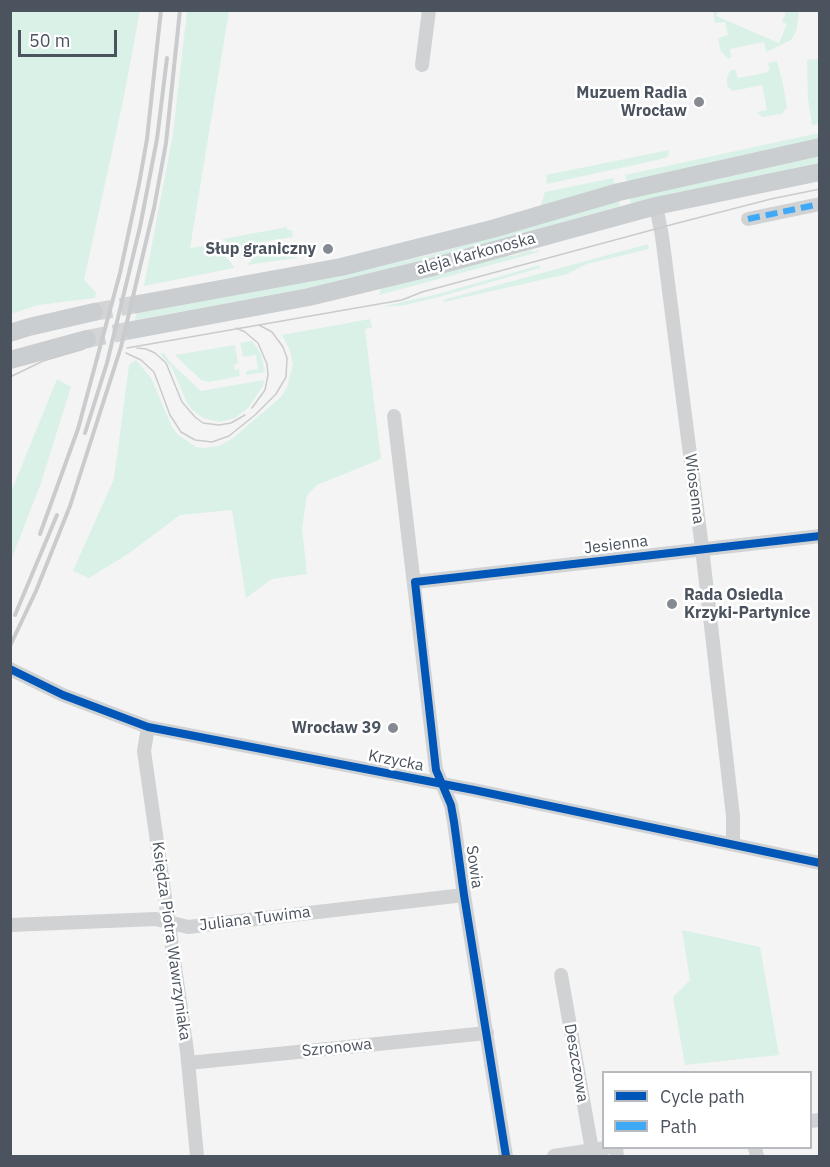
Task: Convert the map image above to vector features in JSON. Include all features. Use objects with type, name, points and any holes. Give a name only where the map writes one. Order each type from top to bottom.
[{"type":"main road","name":"aleja Karkonoska","points":[[138,304],[341,267],[473,234],[619,192],[819,147]]},
{"type":"main road","name":"aleja Karkonoska","points":[[132,330],[309,297],[429,268],[656,206],[819,172]]},
{"type":"main road","points":[[10,333],[94,312]]},
{"type":"main road","points":[[10,360],[87,339]]},
{"type":"street","points":[[422,65],[429,10]]},
{"type":"street","points":[[748,219],[819,204]]},
{"type":"street","name":"Wiosenna","points":[[656,206],[662,236],[702,548],[733,816],[733,844]]},
{"type":"street","name":"Sowia","points":[[394,416],[436,770],[444,784],[454,822],[506,1156]]},
{"type":"street","name":"Jesienna","points":[[415,582],[819,536]]},
{"type":"street","name":"Krzycka","points":[[10,669],[69,698],[148,727],[444,784],[819,863]]},
{"type":"street","name":"Księdza Piotra Wawrzyniaka","points":[[148,727],[144,751],[188,1062],[197,1156]]},
{"type":"street","name":"Juliana Tuwima","points":[[12,930],[156,920],[188,927],[464,896]]},
{"type":"street","name":"Deszczowa","points":[[561,975],[592,1150]]},
{"type":"street","name":"Szronowa","points":[[188,1062],[487,1033]]},
{"type":"street","points":[[554,1156],[602,1149]]},
{"type":"green space","points":[[10,11],[140,11],[84,280],[96,293],[95,298],[38,305],[11,314]]},
{"type":"green space","points":[[187,11],[229,11],[190,248],[211,245],[230,261],[234,268],[144,286],[173,134]]},
{"type":"green space","points":[[713,11],[718,11],[716,16],[779,43],[787,24],[782,22],[786,13],[781,11],[799,13],[796,32],[791,40],[766,52],[764,42],[730,49],[731,58],[728,58],[721,52],[718,38],[728,35],[725,22],[715,23]]},
{"type":"green space","points":[[819,59],[819,124],[812,125],[808,99],[807,60]]},
{"type":"green space","points":[[777,61],[787,107],[782,114],[762,117],[757,112],[767,110],[762,85],[733,91],[727,86],[727,77],[730,71],[735,69],[738,78],[765,73],[770,70],[768,63]]},
{"type":"green space","points":[[819,133],[819,139],[627,182],[625,175]]},
{"type":"green space","points":[[669,150],[666,158],[547,184],[546,175]]},
{"type":"green space","points":[[819,155],[819,163],[631,204],[630,198]]},
{"type":"green space","points":[[613,178],[615,185],[540,207],[545,192]]},
{"type":"green space","points":[[619,201],[620,206],[442,256],[320,286],[135,320],[137,311],[378,267],[437,253]]},
{"type":"green space","points":[[287,227],[287,230],[292,230],[293,237],[260,242],[241,254],[223,239]]},
{"type":"green space","points":[[300,244],[301,249],[296,250],[297,258],[247,265],[258,252]]},
{"type":"green space","points":[[648,244],[649,249],[587,264],[567,274],[444,302],[443,300]]},
{"type":"green space","points":[[532,250],[533,252],[539,250],[539,252],[379,295],[381,289],[499,256],[513,256]]},
{"type":"green space","points":[[540,265],[540,268],[439,297],[405,305],[381,307],[438,294]]},
{"type":"green space","points":[[370,319],[372,328],[365,329],[381,459],[317,485],[307,495],[302,528],[307,574],[272,579],[246,598],[232,510],[180,515],[128,554],[89,578],[73,571],[114,479],[129,365],[136,360],[151,378],[177,434],[196,447],[219,446],[233,438],[281,397],[287,388],[293,364],[290,351],[282,335]]},
{"type":"green space","points":[[252,341],[261,354],[265,372],[246,375],[246,371],[258,369],[256,355],[243,357],[240,343]]},
{"type":"green space","points":[[235,345],[238,364],[234,365],[235,370],[239,369],[240,376],[209,382],[201,380],[175,355]]},
{"type":"green space","points":[[164,353],[170,362],[201,391],[264,380],[263,386],[248,408],[235,418],[219,422],[203,418],[187,403],[172,368],[160,354]]},
{"type":"green space","points":[[57,379],[71,387],[41,483],[11,560],[11,492]]},
{"type":"green space","points":[[682,930],[760,947],[779,1055],[685,1065],[673,997],[690,980]]},
{"type":"tunnel","points":[[94,312],[138,304]]},
{"type":"tunnel","points":[[87,339],[132,330]]},
{"type":"tram line","points":[[127,348],[402,300],[422,292],[674,224],[820,189]]},
{"type":"tram line","points":[[126,353],[141,360],[154,372],[170,415],[181,432],[195,440],[212,442],[229,436],[255,415],[276,394],[286,377],[287,358],[283,347],[272,332],[259,325]]},
{"type":"tram line","points":[[236,328],[258,343],[267,364],[268,375],[265,390],[252,408]]},
{"type":"tram line","points":[[137,348],[155,353],[166,363],[182,402],[203,423],[219,425],[231,423],[245,415]]},
{"type":"tram line","points":[[10,377],[43,361],[84,349]]},
{"type":"railway","points":[[40,534],[78,429],[120,273],[147,139],[161,10]]},
{"type":"railway","points":[[10,646],[36,591],[70,506],[121,347],[154,208],[166,143],[180,10]]},
{"type":"railway","points":[[85,433],[107,363],[140,227],[157,139],[167,58]]},
{"type":"railway","points":[[15,615],[57,515]]},
{"type":"marked path","points":[[748,219],[820,204]]},
{"type":"cycle path","points":[[506,1156],[451,805],[436,770],[415,582],[820,536]]},
{"type":"cycle path","points":[[10,669],[63,695],[148,727],[474,790],[820,863]]},
{"type":"place","name":"Muzuem Radia Wrocław","points":[[699,102]]},
{"type":"place","name":"Słup graniczny","points":[[328,249]]},
{"type":"place","name":"Rada Osiedla Krzyki-Partynice","points":[[672,604]]},
{"type":"place","name":"Wrocław 39","points":[[393,728]]}]
